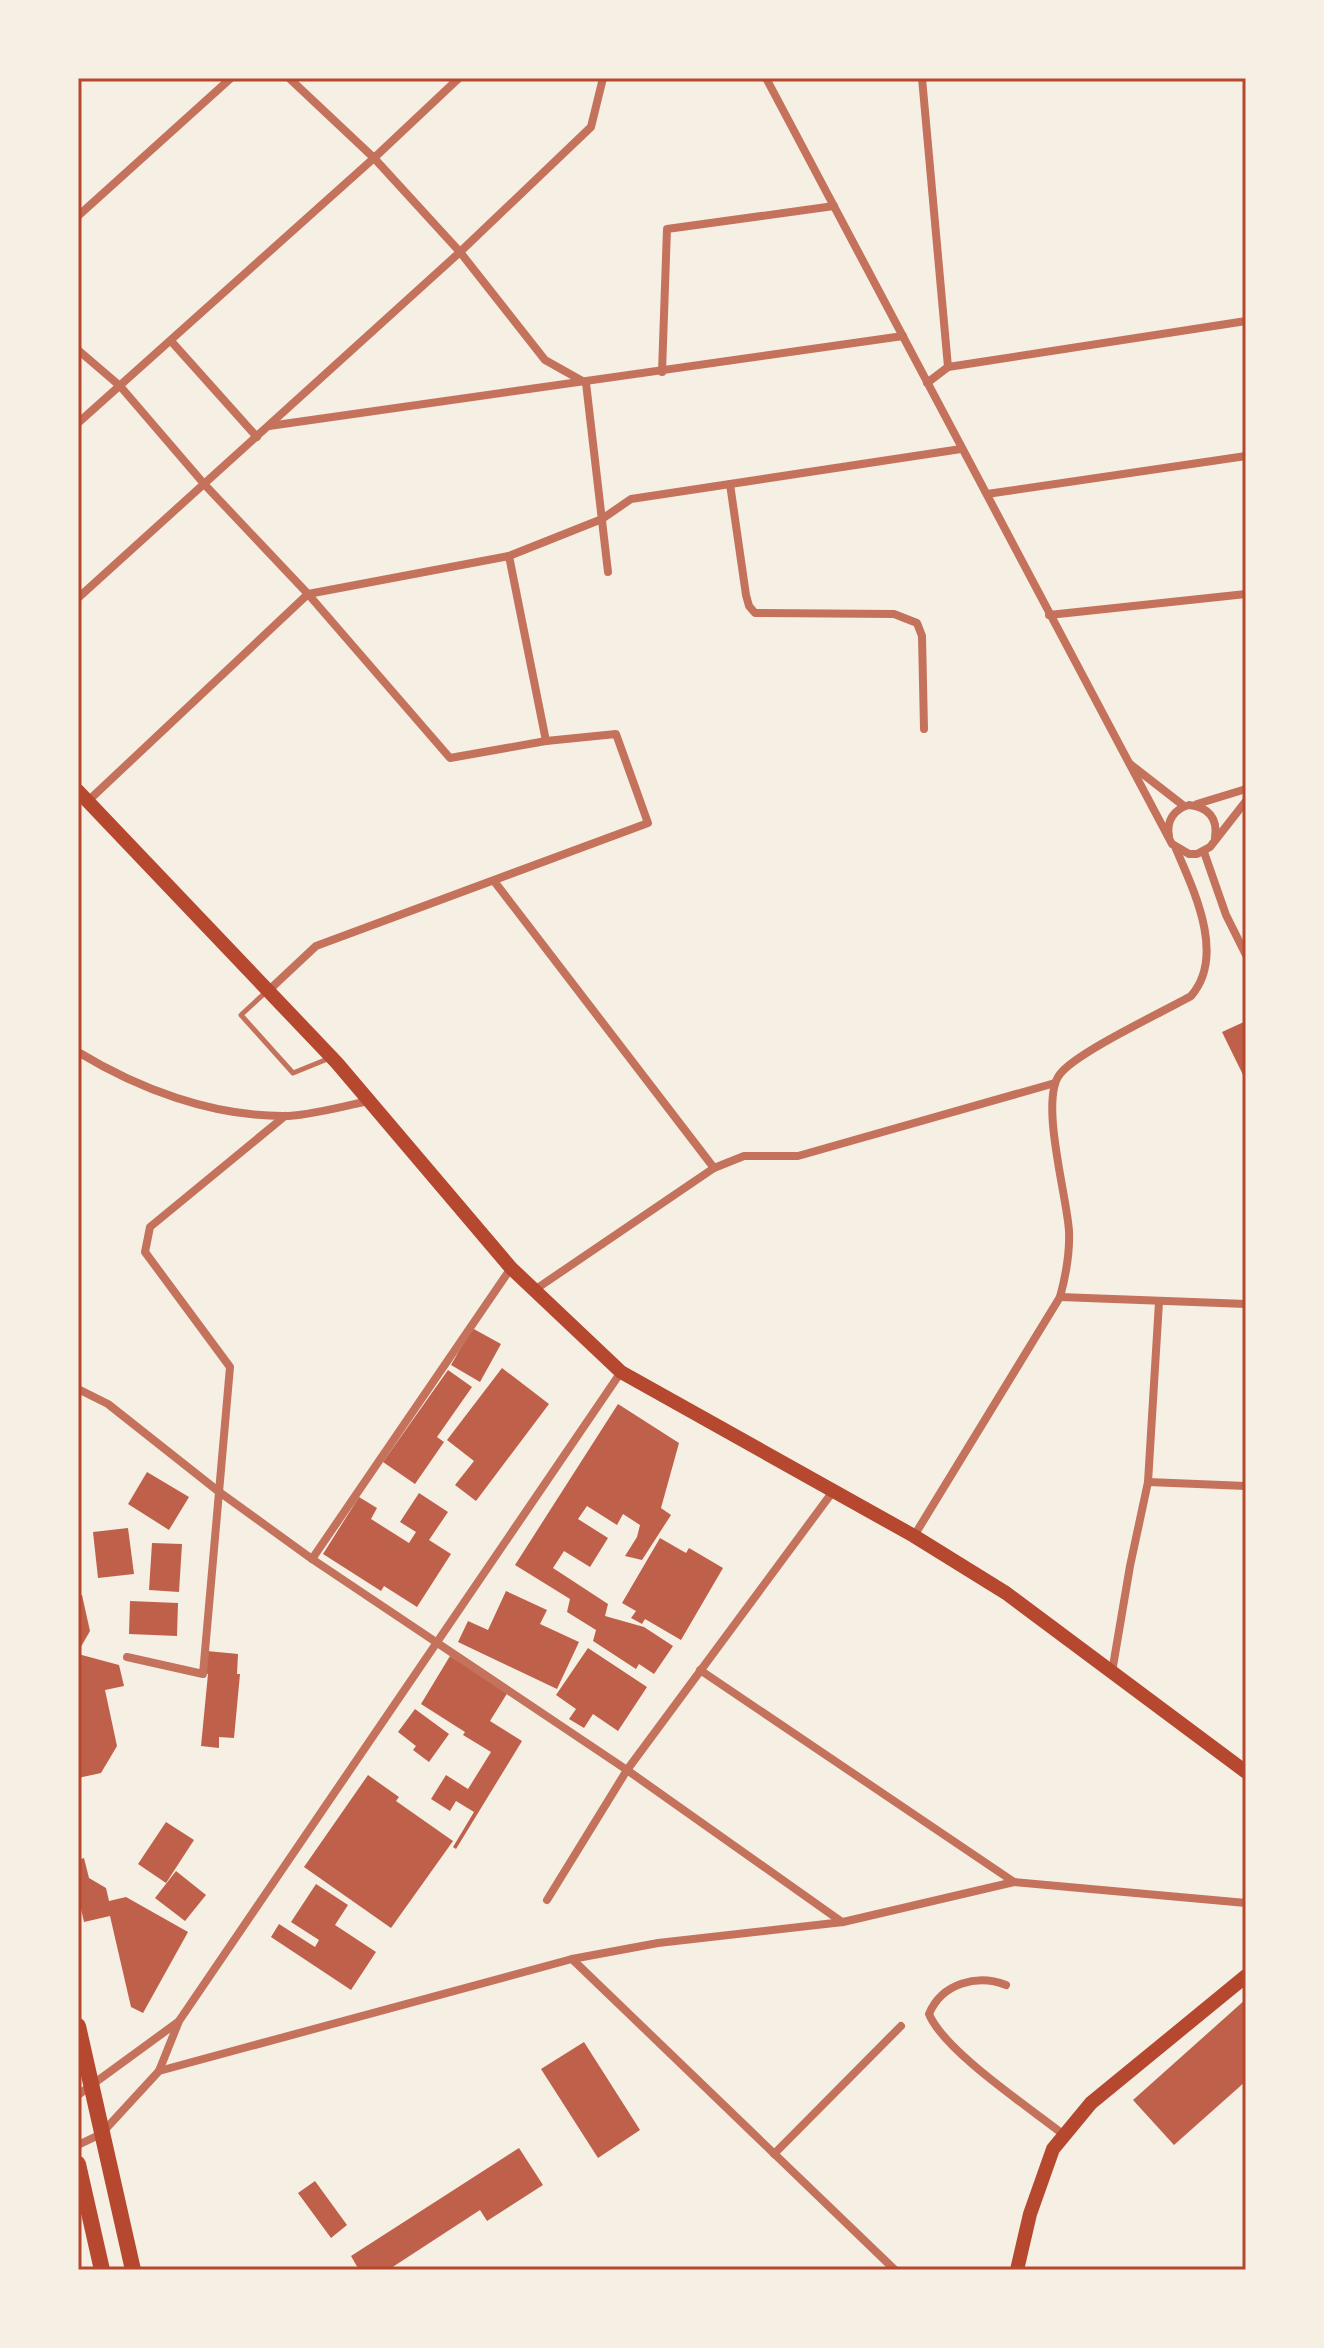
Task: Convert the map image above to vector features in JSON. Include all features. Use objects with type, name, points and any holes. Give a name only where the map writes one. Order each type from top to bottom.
[{"type":"main road","points":[[83,796],[332,1057],[511,1268],[621,1372],[834,1490],[1006,1593],[1246,1772]]},
{"type":"main road","points":[[1017,2270],[1030,2214],[1053,2149],[1091,2103],[1246,1976]]},
{"type":"main road","points":[[78,2026],[84,2090],[101,2134],[133,2270]]},
{"type":"main road","points":[[78,2164],[102,2270]]},
{"type":"street","points":[[78,216],[231,78]]},
{"type":"street","points":[[289,78],[374,158],[460,252],[545,360],[586,383]]},
{"type":"street","points":[[78,423],[459,78]]},
{"type":"street","points":[[78,598],[460,252],[591,127],[603,78]]},
{"type":"street","points":[[766,78],[1126,761],[1176,848],[1196,900],[1206,942],[1206,973],[1191,996],[1077,1059],[1060,1073],[1055,1083],[1052,1103],[1055,1145],[1069,1227],[1067,1274],[1060,1297],[914,1536]]},
{"type":"street","points":[[922,78],[948,367]]},
{"type":"street","points":[[662,372],[667,229],[834,206]]},
{"type":"street","points":[[927,383],[948,367],[1246,321]]},
{"type":"street","points":[[268,426],[903,336]]},
{"type":"street","points":[[171,341],[257,437]]},
{"type":"street","points":[[78,350],[120,386],[205,485],[308,594],[450,758],[546,741],[616,734],[648,823],[316,946],[268,991]]},
{"type":"street","points":[[586,383],[608,572]]},
{"type":"street","points":[[83,796],[308,594],[509,556],[602,519],[631,499],[961,449]]},
{"type":"street","points":[[987,494],[1246,456]]},
{"type":"street","points":[[730,484],[749,606],[755,613],[894,614],[917,623],[922,636],[924,729]]},
{"type":"street","points":[[509,556],[546,741]]},
{"type":"street","points":[[1049,615],[1246,594]]},
{"type":"street","points":[[1126,761],[1184,806]]},
{"type":"street","points":[[1169,838],[1172,816],[1184,806],[1246,789]]},
{"type":"street","points":[[1176,848],[1189,854],[1204,852],[1246,801]]},
{"type":"street","points":[[1195,805],[1205,808],[1214,818],[1214,841]]},
{"type":"street","points":[[1204,852],[1226,915],[1246,955]]},
{"type":"street","points":[[494,881],[714,1168]]},
{"type":"street","points":[[78,1052],[142,1086],[206,1107],[285,1116],[369,1101]]},
{"type":"street","points":[[536,1289],[714,1168],[744,1156],[798,1156],[1055,1083]]},
{"type":"street","points":[[127,1657],[203,1674],[230,1367],[145,1252],[150,1227],[285,1116]]},
{"type":"street","points":[[312,1559],[511,1268]]},
{"type":"street","points":[[1060,1297],[1246,1304]]},
{"type":"street","points":[[1112,1672],[1148,1482],[1159,1302]]},
{"type":"street","points":[[78,2145],[101,2134],[159,2071],[179,2021],[621,1372]]},
{"type":"street","points":[[78,1389],[108,1404],[218,1491],[312,1559],[627,1770],[843,1922]]},
{"type":"street","points":[[1148,1482],[1246,1486]]},
{"type":"street","points":[[547,1900],[627,1770],[834,1490]]},
{"type":"street","points":[[700,1670],[1014,1882]]},
{"type":"street","points":[[159,2071],[572,1959],[658,1943],[843,1922],[1014,1882],[1246,1903]]},
{"type":"street","points":[[572,1959],[895,2270]]},
{"type":"street","points":[[1006,1985],[990,1979],[966,1982],[947,1991],[929,2014],[952,2047],[1064,2135]]},
{"type":"street","points":[[84,2090],[179,2021]]},
{"type":"street","points":[[774,2154],[901,2026]]},
{"type":"lane","points":[[268,991],[241,1015],[293,1073],[332,1057]]},
{"type":"building","points":[[1246,1021],[1246,1081],[1222,1032]]},
{"type":"building","points":[[472,1328],[501,1344],[480,1382],[451,1365]]},
{"type":"building","points":[[502,1368],[549,1404],[476,1501],[455,1485],[474,1461],[447,1440]]},
{"type":"building","points":[[448,1370],[472,1387],[437,1437],[444,1442],[415,1484],[383,1462]]},
{"type":"building","points":[[618,1404],[679,1443],[661,1508],[671,1515],[642,1560],[625,1556],[637,1537],[640,1525],[623,1514],[617,1525],[587,1506],[578,1519],[608,1538],[590,1567],[564,1551],[553,1568],[608,1604],[605,1616],[644,1627],[673,1646],[654,1674],[639,1664],[636,1669],[593,1641],[596,1630],[567,1612],[570,1599],[515,1565]]},
{"type":"building","points":[[147,1472],[189,1497],[169,1530],[128,1504]]},
{"type":"building","points":[[419,1493],[448,1512],[429,1540],[451,1554],[417,1607],[384,1586],[381,1591],[323,1554],[359,1497],[377,1508],[371,1519],[409,1543],[416,1532],[400,1522]]},
{"type":"building","points":[[128,1528],[134,1574],[98,1578],[93,1532]]},
{"type":"building","points":[[660,1538],[686,1553],[689,1548],[723,1568],[681,1640],[645,1619],[642,1624],[631,1618],[636,1611],[622,1603]]},
{"type":"building","points":[[152,1543],[182,1544],[179,1592],[149,1590]]},
{"type":"building","points":[[506,1591],[547,1610],[540,1624],[579,1642],[557,1689],[458,1642],[468,1621],[488,1630]]},
{"type":"building","points":[[82,1595],[90,1631],[78,1652],[78,1596]]},
{"type":"building","points":[[130,1601],[178,1603],[177,1636],[129,1634]]},
{"type":"building","points":[[588,1648],[647,1687],[618,1731],[593,1714],[584,1728],[569,1719],[576,1709],[556,1695]]},
{"type":"building","points":[[207,1651],[238,1654],[237,1674],[240,1674],[234,1738],[219,1737],[219,1748],[201,1746],[208,1674],[205,1673]]},
{"type":"building","points":[[78,1654],[119,1665],[124,1686],[105,1690],[117,1746],[101,1773],[78,1778]]},
{"type":"building","points":[[450,1656],[508,1692],[490,1721],[522,1741],[456,1849],[453,1847],[474,1812],[456,1801],[450,1811],[431,1799],[446,1775],[468,1789],[491,1752],[421,1704]]},
{"type":"building","points":[[415,1709],[449,1734],[429,1762],[413,1750],[416,1746],[398,1732]]},
{"type":"building","points":[[368,1775],[399,1797],[396,1801],[453,1841],[391,1928],[304,1867]]},
{"type":"building","points":[[166,1822],[194,1840],[166,1883],[138,1864]]},
{"type":"building","points":[[84,1858],[89,1878],[106,1888],[109,1901],[126,1897],[188,1932],[143,2013],[131,2007],[110,1916],[84,1922],[78,1896],[78,1860]]},
{"type":"building","points":[[176,1871],[206,1895],[185,1921],[155,1898]]},
{"type":"building","points":[[316,1884],[348,1905],[335,1925],[376,1952],[351,1990],[271,1937],[279,1924],[315,1947],[319,1940],[291,1922]]},
{"type":"building","points":[[1246,1999],[1246,2081],[1174,2145],[1133,2100]]},
{"type":"building","points":[[584,2042],[640,2130],[598,2158],[541,2069]]},
{"type":"building","points":[[519,2148],[543,2185],[487,2221],[480,2210],[388,2270],[359,2270],[351,2256]]},
{"type":"building","points":[[315,2181],[347,2225],[331,2238],[298,2193]]}]
